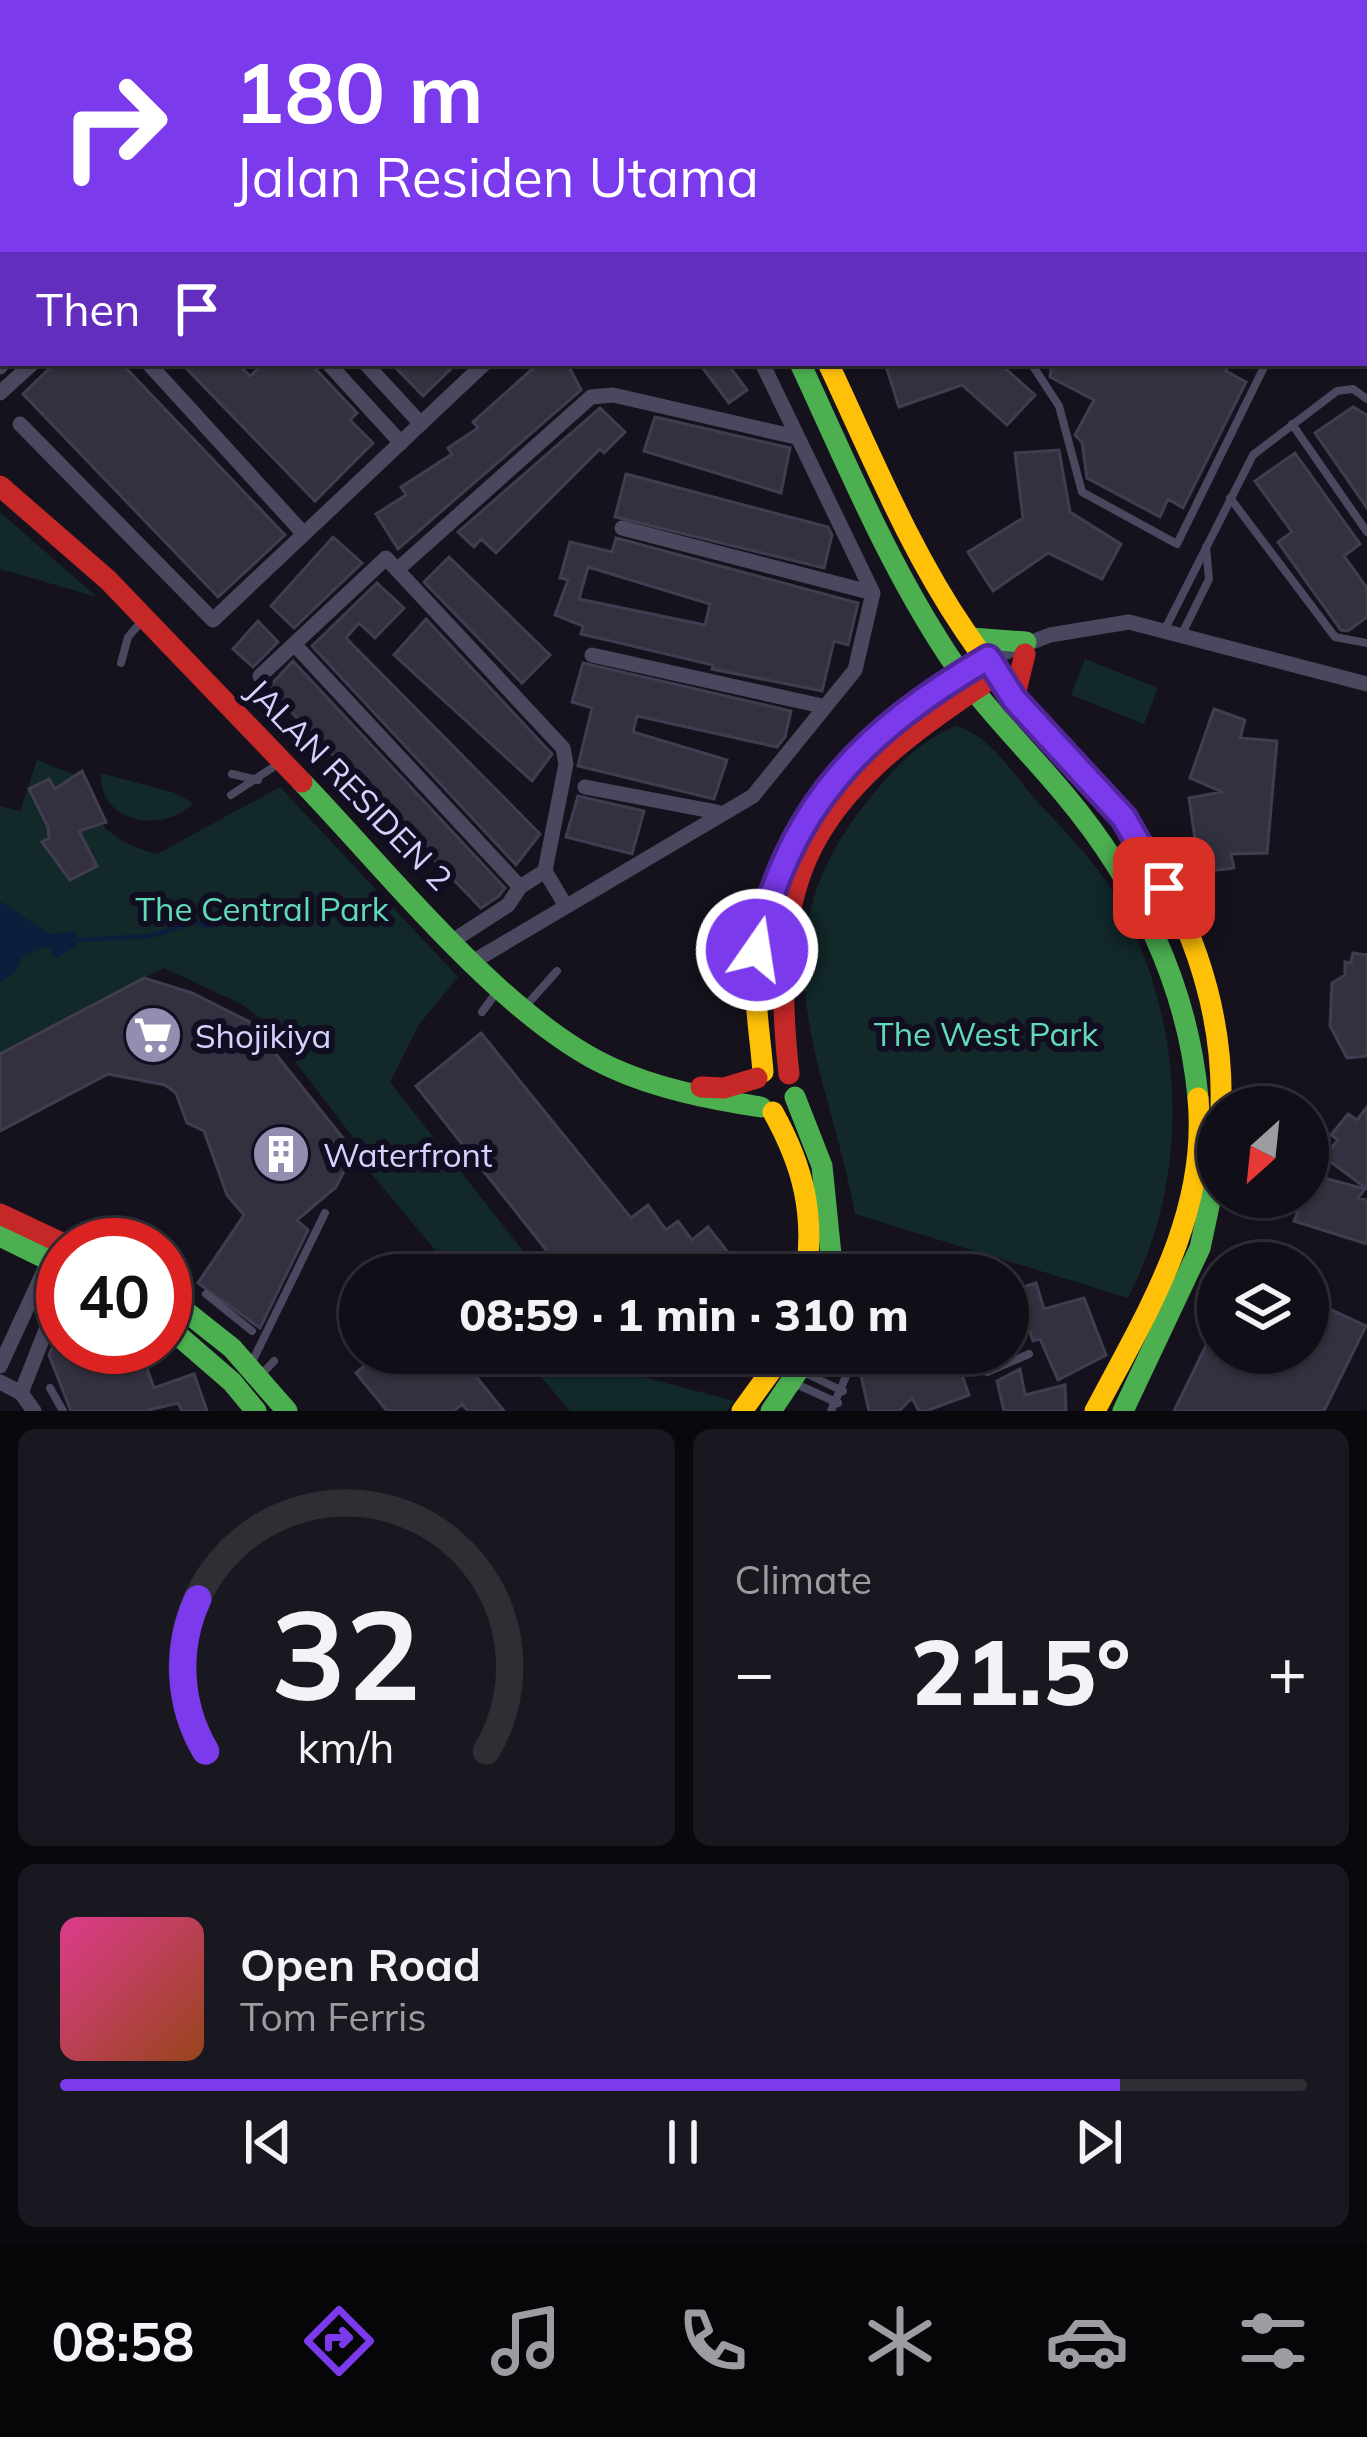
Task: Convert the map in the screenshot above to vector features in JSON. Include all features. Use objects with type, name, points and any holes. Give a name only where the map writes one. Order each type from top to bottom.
[{"type":"street","points":[[0,393],[30,366]]},
{"type":"street","points":[[151,366],[303,533]]},
{"type":"street","points":[[331,366],[401,443]]},
{"type":"street","points":[[367,366],[421,424]]},
{"type":"street","points":[[20,424],[213,620],[482,366]]},
{"type":"street","points":[[474,961],[564,903],[753,796],[855,670],[873,593],[763,366]]},
{"type":"street","points":[[803,366],[881,533],[968,682],[1078,810],[1141,904],[1190,1019],[1210,1086]]},
{"type":"street","points":[[829,366],[928,568],[970,638],[1014,699],[1124,818],[1164,888],[1205,987],[1214,1086]]},
{"type":"street","points":[[397,570],[591,397],[613,395],[796,437]]},
{"type":"street","name":"JALAN RESIDEN 2","points":[[0,486],[108,580],[522,1010],[587,1055],[677,1088],[767,1109]]},
{"type":"street","points":[[622,528],[873,593]]},
{"type":"street","points":[[260,676],[386,558],[563,748],[565,770],[545,871],[564,903]]},
{"type":"street","points":[[810,1254],[808,1195],[800,1155],[753,1093],[760,1075],[757,950],[779,869],[839,771],[880,730],[922,700],[968,682],[1049,634],[1129,622],[1367,684]]},
{"type":"street","points":[[922,700],[940,665],[938,632]]},
{"type":"street","points":[[970,638],[1025,648]]},
{"type":"street","points":[[294,644],[520,886]]},
{"type":"street","points":[[1014,699],[1025,648]]},
{"type":"street","points":[[592,655],[822,706]]},
{"type":"street","points":[[831,1254],[822,1166],[789,1074],[778,964],[795,878],[848,786],[911,730],[951,706],[968,682]]},
{"type":"street","points":[[951,706],[1004,724]]},
{"type":"street","points":[[585,788],[723,812]]},
{"type":"street","points":[[454,940],[513,902],[520,886],[545,871]]},
{"type":"street","points":[[760,1075],[776,1069],[789,1074]]},
{"type":"street","name":"JALAN RESIDEN 2","points":[[677,1088],[724,1088],[760,1075]]},
{"type":"street","points":[[767,1109],[787,1108],[796,1097]]},
{"type":"street","points":[[1095,1411],[1158,1291],[1186,1222],[1197,1176]]},
{"type":"street","points":[[0,1214],[36,1240]]},
{"type":"street","points":[[1123,1411],[1200,1248],[1206,1218]]},
{"type":"street","points":[[0,1236],[36,1249]]},
{"type":"street","points":[[0,1366],[36,1295]]},
{"type":"street","points":[[192,1318],[254,1373],[287,1411]]},
{"type":"street","points":[[18,1324],[36,1333]]},
{"type":"street","points":[[192,1347],[232,1382],[256,1411]]},
{"type":"street","points":[[21,1393],[36,1350]]},
{"type":"street","points":[[742,1411],[769,1374]]},
{"type":"street","points":[[771,1411],[797,1374]]},
{"type":"street","points":[[0,1382],[21,1393],[34,1411]]},
{"type":"lane","points":[[1033,366],[1059,406],[1082,492],[1177,544],[1265,366]]},
{"type":"lane","points":[[1165,629],[1253,455],[1337,391],[1353,389],[1367,399]]},
{"type":"lane","points":[[1292,424],[1367,532]]},
{"type":"lane","points":[[1230,498],[1335,638],[1367,644]]},
{"type":"lane","points":[[1182,634],[1209,579],[1206,546]]},
{"type":"lane","points":[[121,663],[128,637],[144,619]]},
{"type":"lane","points":[[231,795],[282,761]]},
{"type":"lane","points":[[232,774],[259,780]]},
{"type":"lane","points":[[522,1010],[557,971]]},
{"type":"lane","points":[[482,1012],[500,988]]},
{"type":"lane","points":[[254,1373],[326,1213]]},
{"type":"lane","points":[[206,1294],[252,1330]]},
{"type":"lane","points":[[254,1373],[274,1360]]},
{"type":"lane","points":[[1115,1372],[1138,1384]]},
{"type":"lane","points":[[805,1374],[835,1407],[849,1374]]},
{"type":"lane","points":[[811,1374],[843,1391]]},
{"type":"lane","points":[[50,1388],[63,1411]]},
{"type":"green space","points":[[0,512],[97,597],[0,569]]},
{"type":"green space","points":[[1085,659],[1158,688],[1144,724],[1071,695]]},
{"type":"green space","name":"The West Park","points":[[956,726],[980,738],[1096,867],[1137,940],[1155,990],[1167,1042],[1171,1147],[1149,1250],[1128,1298],[1029,1268],[1029,1254],[985,1254],[855,1214],[806,1006],[804,956],[811,907],[831,856],[866,803],[895,769]]},
{"type":"green space","name":"The Central Park","points":[[37,760],[77,776],[105,827],[127,843],[157,854],[280,787],[458,977],[418,1026],[390,1082],[525,1254],[438,1254],[359,1159],[361,1148],[266,1023],[243,1005],[164,968],[0,1054],[0,806],[20,811]]},
{"type":"green space","points":[[101,773],[175,793],[193,803],[166,819],[135,819],[110,803]]},
{"type":"green space","points":[[539,1374],[633,1374],[734,1401],[727,1411],[570,1411]]},
{"type":"water","points":[[0,901],[49,934],[76,931],[78,945],[56,959],[48,946],[23,956],[14,974],[0,983]]},
{"type":"building","points":[[52,366],[124,366],[285,535],[218,597],[23,394]]},
{"type":"building","points":[[184,366],[240,366],[250,376],[261,366],[313,366],[357,413],[350,420],[373,443],[315,501]]},
{"type":"building","points":[[394,366],[454,366],[423,396]]},
{"type":"building","points":[[536,366],[569,366],[581,390],[398,549],[376,514],[406,495],[401,487],[452,454],[448,448],[478,428],[473,422]]},
{"type":"building","points":[[701,366],[729,366],[747,390],[729,403]]},
{"type":"building","points":[[886,366],[1002,366],[1035,395],[1007,425],[962,385],[899,407]]},
{"type":"building","points":[[1052,366],[1228,366],[1226,371],[1246,382],[1183,508],[1168,499],[1160,517],[1087,478],[1082,442],[1075,435],[1094,400],[1050,377]]},
{"type":"building","points":[[1353,407],[1367,415],[1367,508],[1315,433]]},
{"type":"building","points":[[600,408],[625,432],[604,453],[600,449],[496,553],[481,539],[474,547],[458,532]]},
{"type":"building","points":[[655,417],[790,448],[781,493],[644,451]]},
{"type":"building","points":[[1059,450],[1070,512],[1121,544],[1102,579],[1048,553],[993,591],[968,552],[1023,518],[1015,453]]},
{"type":"building","points":[[1295,453],[1360,544],[1344,556],[1367,588],[1367,617],[1348,631],[1341,630],[1278,542],[1292,532],[1255,481]]},
{"type":"building","points":[[626,474],[828,527],[832,535],[824,568],[615,517]]},
{"type":"building","points":[[333,537],[362,563],[294,628],[271,606]]},
{"type":"building","points":[[616,538],[858,603],[848,645],[834,641],[822,691],[712,669],[713,665],[581,634],[583,626],[555,615],[568,580],[560,578],[570,542],[612,552]],"holes":[[[588,567],[710,604],[705,625],[579,599]]]},
{"type":"building","points":[[449,557],[550,655],[522,683],[424,582]]},
{"type":"building","points":[[377,583],[404,608],[375,638],[359,623],[346,638],[540,834],[516,865],[312,646]]},
{"type":"building","points":[[426,619],[552,754],[532,781],[394,655]]},
{"type":"building","points":[[258,621],[278,642],[253,667],[233,649]]},
{"type":"building","points":[[293,661],[505,888],[499,896],[481,908],[268,688]]},
{"type":"building","points":[[583,663],[791,711],[785,737],[777,747],[637,716],[633,732],[727,760],[714,799],[578,766],[592,708],[572,702]]},
{"type":"building","points":[[1214,709],[1245,720],[1240,738],[1277,741],[1267,853],[1231,854],[1234,868],[1200,872],[1189,798],[1222,792],[1190,778]]},
{"type":"building","points":[[82,771],[106,822],[79,831],[97,866],[70,880],[42,842],[49,838],[48,827],[29,789],[49,779],[55,789]]},
{"type":"building","points":[[578,796],[644,811],[632,854],[566,837]]},
{"type":"building","points":[[1353,953],[1367,955],[1367,1056],[1347,1058],[1330,1026],[1332,983],[1345,975],[1345,962],[1351,963]]},
{"type":"building","name":"Waterfront","points":[[144,978],[192,993],[250,1022],[354,1152],[336,1187],[297,1220],[308,1230],[260,1328],[198,1283],[244,1215],[227,1195],[204,1131],[187,1123],[176,1093],[165,1085],[108,1074],[0,1131],[0,1054]]},
{"type":"building","points":[[481,1033],[631,1218],[648,1205],[666,1230],[678,1221],[692,1240],[708,1227],[729,1254],[549,1254],[416,1086]]},
{"type":"building","points":[[1367,1107],[1367,1189],[1329,1161],[1329,1151],[1338,1140],[1331,1135],[1348,1114],[1357,1120]]},
{"type":"building","points":[[1329,1179],[1365,1189],[1358,1198],[1367,1200],[1367,1244],[1294,1221],[1329,1218]]},
{"type":"building","points":[[1036,1283],[1044,1309],[1084,1298],[1106,1355],[1058,1380],[1040,1339],[1033,1341],[1029,1330],[1029,1285]]},
{"type":"building","points":[[1329,1309],[1366,1326],[1324,1411],[1174,1411],[1197,1364],[1197,1374],[1329,1374]]},
{"type":"building","points":[[56,1374],[149,1374],[154,1388],[194,1374],[207,1411],[182,1411],[178,1403],[145,1411],[71,1411]]},
{"type":"building","points":[[357,1374],[474,1374],[504,1411],[468,1411],[462,1404],[454,1411],[387,1411]]},
{"type":"building","points":[[861,1374],[962,1374],[969,1395],[926,1411],[919,1411],[912,1398],[899,1411],[869,1411]]},
{"type":"building","points":[[1021,1374],[1025,1395],[1065,1385],[1066,1411],[1004,1411],[997,1381]]},
{"type":"waterway","points":[[79,940],[150,936],[195,922],[210,927]]},
{"type":"traffic: fast","points":[[801,366],[887,549],[926,620],[975,692],[1091,828],[1136,899],[1171,975],[1197,1091]]},
{"type":"traffic: fast","points":[[971,638],[1026,642]]},
{"type":"traffic: fast","points":[[302,782],[447,939],[569,1044],[646,1081],[761,1107]]},
{"type":"traffic: fast","points":[[795,1097],[822,1166],[831,1254]]},
{"type":"traffic: fast","points":[[1123,1411],[1200,1248],[1206,1218]]},
{"type":"traffic: fast","points":[[0,1236],[36,1254]]},
{"type":"traffic: fast","points":[[192,1316],[232,1348],[287,1411]]},
{"type":"traffic: fast","points":[[192,1347],[232,1382],[256,1411]]},
{"type":"traffic: fast","points":[[771,1411],[796,1374]]},
{"type":"traffic: slow","points":[[829,366],[908,533],[965,631],[1031,718],[1124,818],[1166,884],[1208,992],[1220,1086]]},
{"type":"traffic: slow","points":[[763,1072],[757,952],[783,862],[805,822],[863,752],[973,667]]},
{"type":"traffic: slow","points":[[773,1112],[804,1190],[808,1254]]},
{"type":"traffic: slow","points":[[1095,1411],[1170,1261],[1184,1222],[1197,1157]]},
{"type":"traffic: slow","points":[[742,1411],[769,1374]]},
{"type":"traffic: jam","points":[[0,486],[108,580],[302,782]]},
{"type":"traffic: jam","points":[[1014,699],[1025,654]]},
{"type":"traffic: jam","points":[[789,1074],[786,942],[795,890],[814,845],[841,803],[877,764],[982,685]]},
{"type":"traffic: jam","points":[[701,1087],[724,1088],[757,1078]]},
{"type":"traffic: jam","points":[[0,1214],[36,1231]]},
{"type":"place","name":"Shojikiya","points":[[153,1035]]},
{"type":"place","name":"Waterfront","points":[[281,1154]]},
{"type":"route","points":[[757,950],[779,869],[839,771],[880,730],[988,658],[1014,699],[1124,818],[1164,888]]}]
